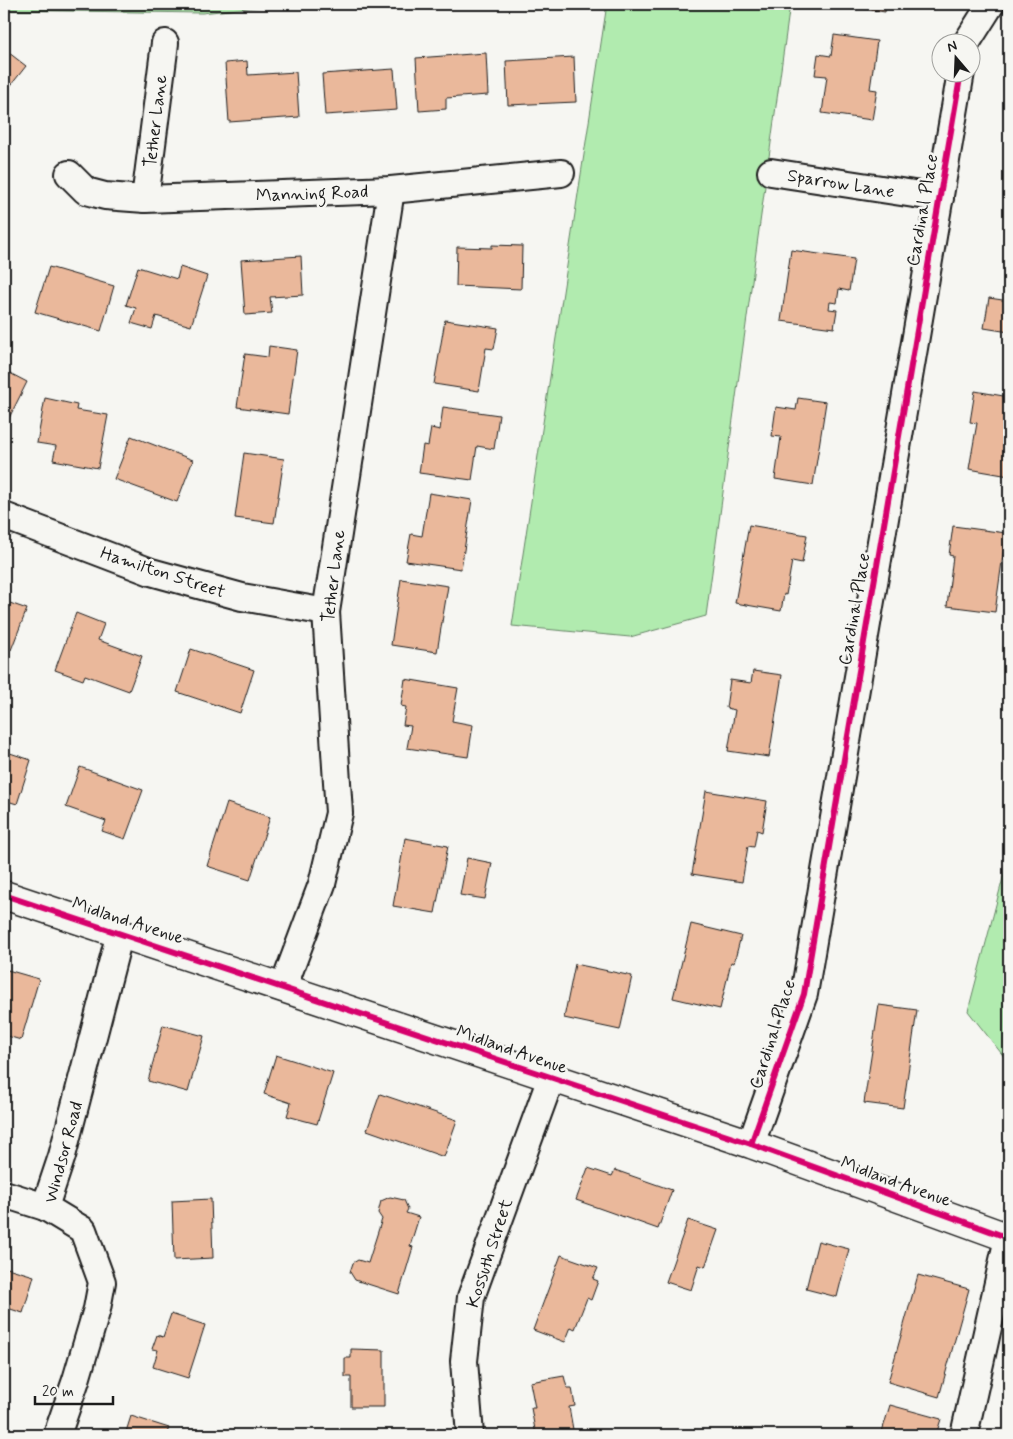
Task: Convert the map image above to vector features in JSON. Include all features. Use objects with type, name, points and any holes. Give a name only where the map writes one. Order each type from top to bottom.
[{"type":"street","points":[[973,32],[991,4]]},
{"type":"street","name":"Tether Lane","points":[[145,198],[165,43]]},
{"type":"street","name":"Cardinal Place","points":[[751,1144],[804,994],[959,82]]},
{"type":"street","name":"Sparrow Lane","points":[[771,172],[940,198]]},
{"type":"street","name":"Manning Road","points":[[69,174],[86,191],[105,196],[145,198],[392,190],[561,173]]},
{"type":"street","name":"Tether Lane","points":[[283,988],[322,884],[339,813],[326,612],[392,190]]},
{"type":"street","name":"Hamilton Street","points":[[4,516],[151,572],[242,597],[326,612]]},
{"type":"street","name":"Midland Avenue","points":[[4,895],[751,1144],[1009,1238]]},
{"type":"street","name":"Windsor Road","points":[[57,1435],[89,1335],[102,1282],[83,1230],[46,1207],[62,1156],[120,933]]},
{"type":"street","name":"Kossuth Street","points":[[470,1435],[464,1361],[470,1297],[551,1078]]},
{"type":"street","points":[[4,1194],[46,1207]]},
{"type":"street","points":[[964,1435],[1009,1238]]},
{"type":"green space","points":[[4,4],[283,4],[202,13],[4,10]]},
{"type":"green space","points":[[607,4],[790,4],[706,616],[630,637],[512,626]]},
{"type":"green space","points":[[1009,855],[1009,1063],[968,1011]]},
{"type":"building","points":[[861,4],[886,4],[885,12],[860,8]]},
{"type":"building","points":[[834,35],[877,41],[870,89],[877,90],[872,120],[822,113],[827,76],[815,75],[818,54],[831,56]]},
{"type":"building","points":[[4,49],[26,66],[4,94]]},
{"type":"building","points":[[486,53],[488,95],[446,98],[446,109],[419,111],[416,58]]},
{"type":"building","points":[[574,57],[576,102],[508,105],[506,61]]},
{"type":"building","points":[[247,61],[248,75],[296,72],[299,117],[229,122],[225,63]]},
{"type":"building","points":[[394,69],[397,110],[325,115],[322,74]]},
{"type":"building","points":[[492,245],[522,246],[521,289],[456,286],[457,247],[492,248]]},
{"type":"building","points":[[791,250],[854,259],[849,291],[839,289],[837,303],[830,302],[829,309],[837,310],[834,328],[781,321]]},
{"type":"building","points":[[301,256],[303,295],[270,297],[272,313],[245,315],[241,260]]},
{"type":"building","points":[[49,267],[114,286],[101,331],[35,312]]},
{"type":"building","points":[[138,267],[177,279],[180,267],[207,276],[191,326],[156,316],[152,329],[131,323],[136,308],[126,305]]},
{"type":"building","points":[[989,298],[1009,301],[1009,332],[984,328]]},
{"type":"building","points":[[445,320],[498,328],[494,349],[486,348],[479,391],[434,384]]},
{"type":"building","points":[[269,346],[297,350],[288,414],[237,407],[245,354],[268,357]]},
{"type":"building","points":[[4,370],[27,382],[7,422],[4,420]]},
{"type":"building","points":[[975,391],[1009,397],[1009,476],[969,469],[977,423],[970,422]]},
{"type":"building","points":[[45,398],[77,405],[76,410],[108,415],[98,468],[53,460],[56,446],[37,443]]},
{"type":"building","points":[[798,398],[826,402],[813,485],[775,479],[781,437],[772,436],[776,407],[796,410]]},
{"type":"building","points":[[443,407],[499,415],[494,449],[477,446],[472,480],[419,473],[423,445],[428,446],[431,428],[440,430]]},
{"type":"building","points":[[131,436],[193,460],[177,502],[114,479]]},
{"type":"building","points":[[244,453],[284,459],[274,523],[235,518]]},
{"type":"building","points":[[429,493],[472,500],[461,569],[406,561],[411,534],[422,536]]},
{"type":"building","points":[[749,525],[807,535],[802,563],[792,561],[781,611],[735,603]]},
{"type":"building","points":[[953,526],[1006,533],[995,612],[947,606],[953,556],[949,555]]},
{"type":"building","points":[[401,579],[448,586],[437,652],[391,645]]},
{"type":"building","points":[[4,601],[27,609],[11,650],[4,647]]},
{"type":"building","points":[[76,613],[104,624],[98,640],[142,656],[129,691],[85,675],[83,680],[55,670]]},
{"type":"building","points":[[191,649],[254,670],[240,713],[177,692]]},
{"type":"building","points":[[753,671],[782,675],[769,757],[728,751],[735,710],[726,708],[730,680],[751,683]]},
{"type":"building","points":[[405,679],[458,688],[452,721],[473,725],[468,757],[407,748],[411,726],[403,725],[406,707],[401,706]]},
{"type":"building","points":[[4,751],[31,760],[17,804],[4,800]]},
{"type":"building","points":[[80,767],[143,790],[125,839],[102,831],[106,821],[66,807]]},
{"type":"building","points":[[706,791],[767,801],[762,832],[757,830],[754,847],[748,846],[742,882],[692,874]]},
{"type":"building","points":[[227,803],[270,817],[250,880],[207,866]]},
{"type":"building","points":[[405,838],[448,846],[435,913],[393,906]]},
{"type":"building","points":[[467,858],[492,863],[485,899],[460,895]]},
{"type":"building","points":[[691,924],[741,936],[734,963],[731,962],[720,1009],[673,998]]},
{"type":"building","points":[[575,964],[632,976],[620,1030],[564,1018]]},
{"type":"building","points":[[4,969],[39,979],[21,1040],[4,1035]]},
{"type":"building","points":[[879,1005],[917,1010],[903,1108],[864,1103]]},
{"type":"building","points":[[163,1025],[204,1036],[188,1092],[148,1081]]},
{"type":"building","points":[[276,1055],[333,1073],[317,1124],[287,1116],[291,1103],[264,1094]]},
{"type":"building","points":[[380,1094],[457,1120],[444,1157],[367,1130]]},
{"type":"building","points":[[588,1168],[612,1176],[615,1170],[672,1190],[658,1229],[576,1200]]},
{"type":"building","points":[[390,1197],[404,1200],[408,1209],[406,1213],[419,1217],[410,1246],[413,1247],[399,1294],[355,1280],[350,1272],[353,1263],[358,1260],[368,1263],[382,1219],[378,1213],[381,1201]]},
{"type":"building","points":[[211,1199],[213,1258],[174,1260],[172,1201]]},
{"type":"building","points":[[688,1220],[718,1230],[705,1267],[699,1265],[691,1290],[666,1282]]},
{"type":"building","points":[[818,1241],[849,1249],[837,1297],[806,1289]]},
{"type":"building","points":[[561,1255],[598,1268],[593,1279],[598,1281],[591,1300],[587,1298],[575,1329],[571,1327],[565,1342],[533,1330]]},
{"type":"building","points":[[4,1267],[34,1276],[23,1313],[4,1307]]},
{"type":"building","points":[[918,1275],[969,1289],[939,1397],[888,1382]]},
{"type":"building","points":[[171,1314],[205,1325],[188,1378],[153,1367],[158,1350],[152,1349],[157,1335],[163,1337]]},
{"type":"building","points":[[351,1349],[384,1350],[384,1407],[351,1407],[351,1377],[345,1377],[345,1358],[351,1358]]},
{"type":"building","points":[[564,1376],[567,1388],[572,1388],[575,1406],[569,1407],[574,1435],[536,1435],[531,1408],[535,1408],[530,1382]]},
{"type":"building","points":[[890,1405],[941,1419],[936,1435],[881,1435]]},
{"type":"building","points":[[131,1416],[169,1428],[166,1435],[125,1435]]},
{"type":"cycle path","points":[[751,1144],[804,994],[959,82]]},
{"type":"cycle path","points":[[4,895],[751,1144],[1009,1238]]}]
